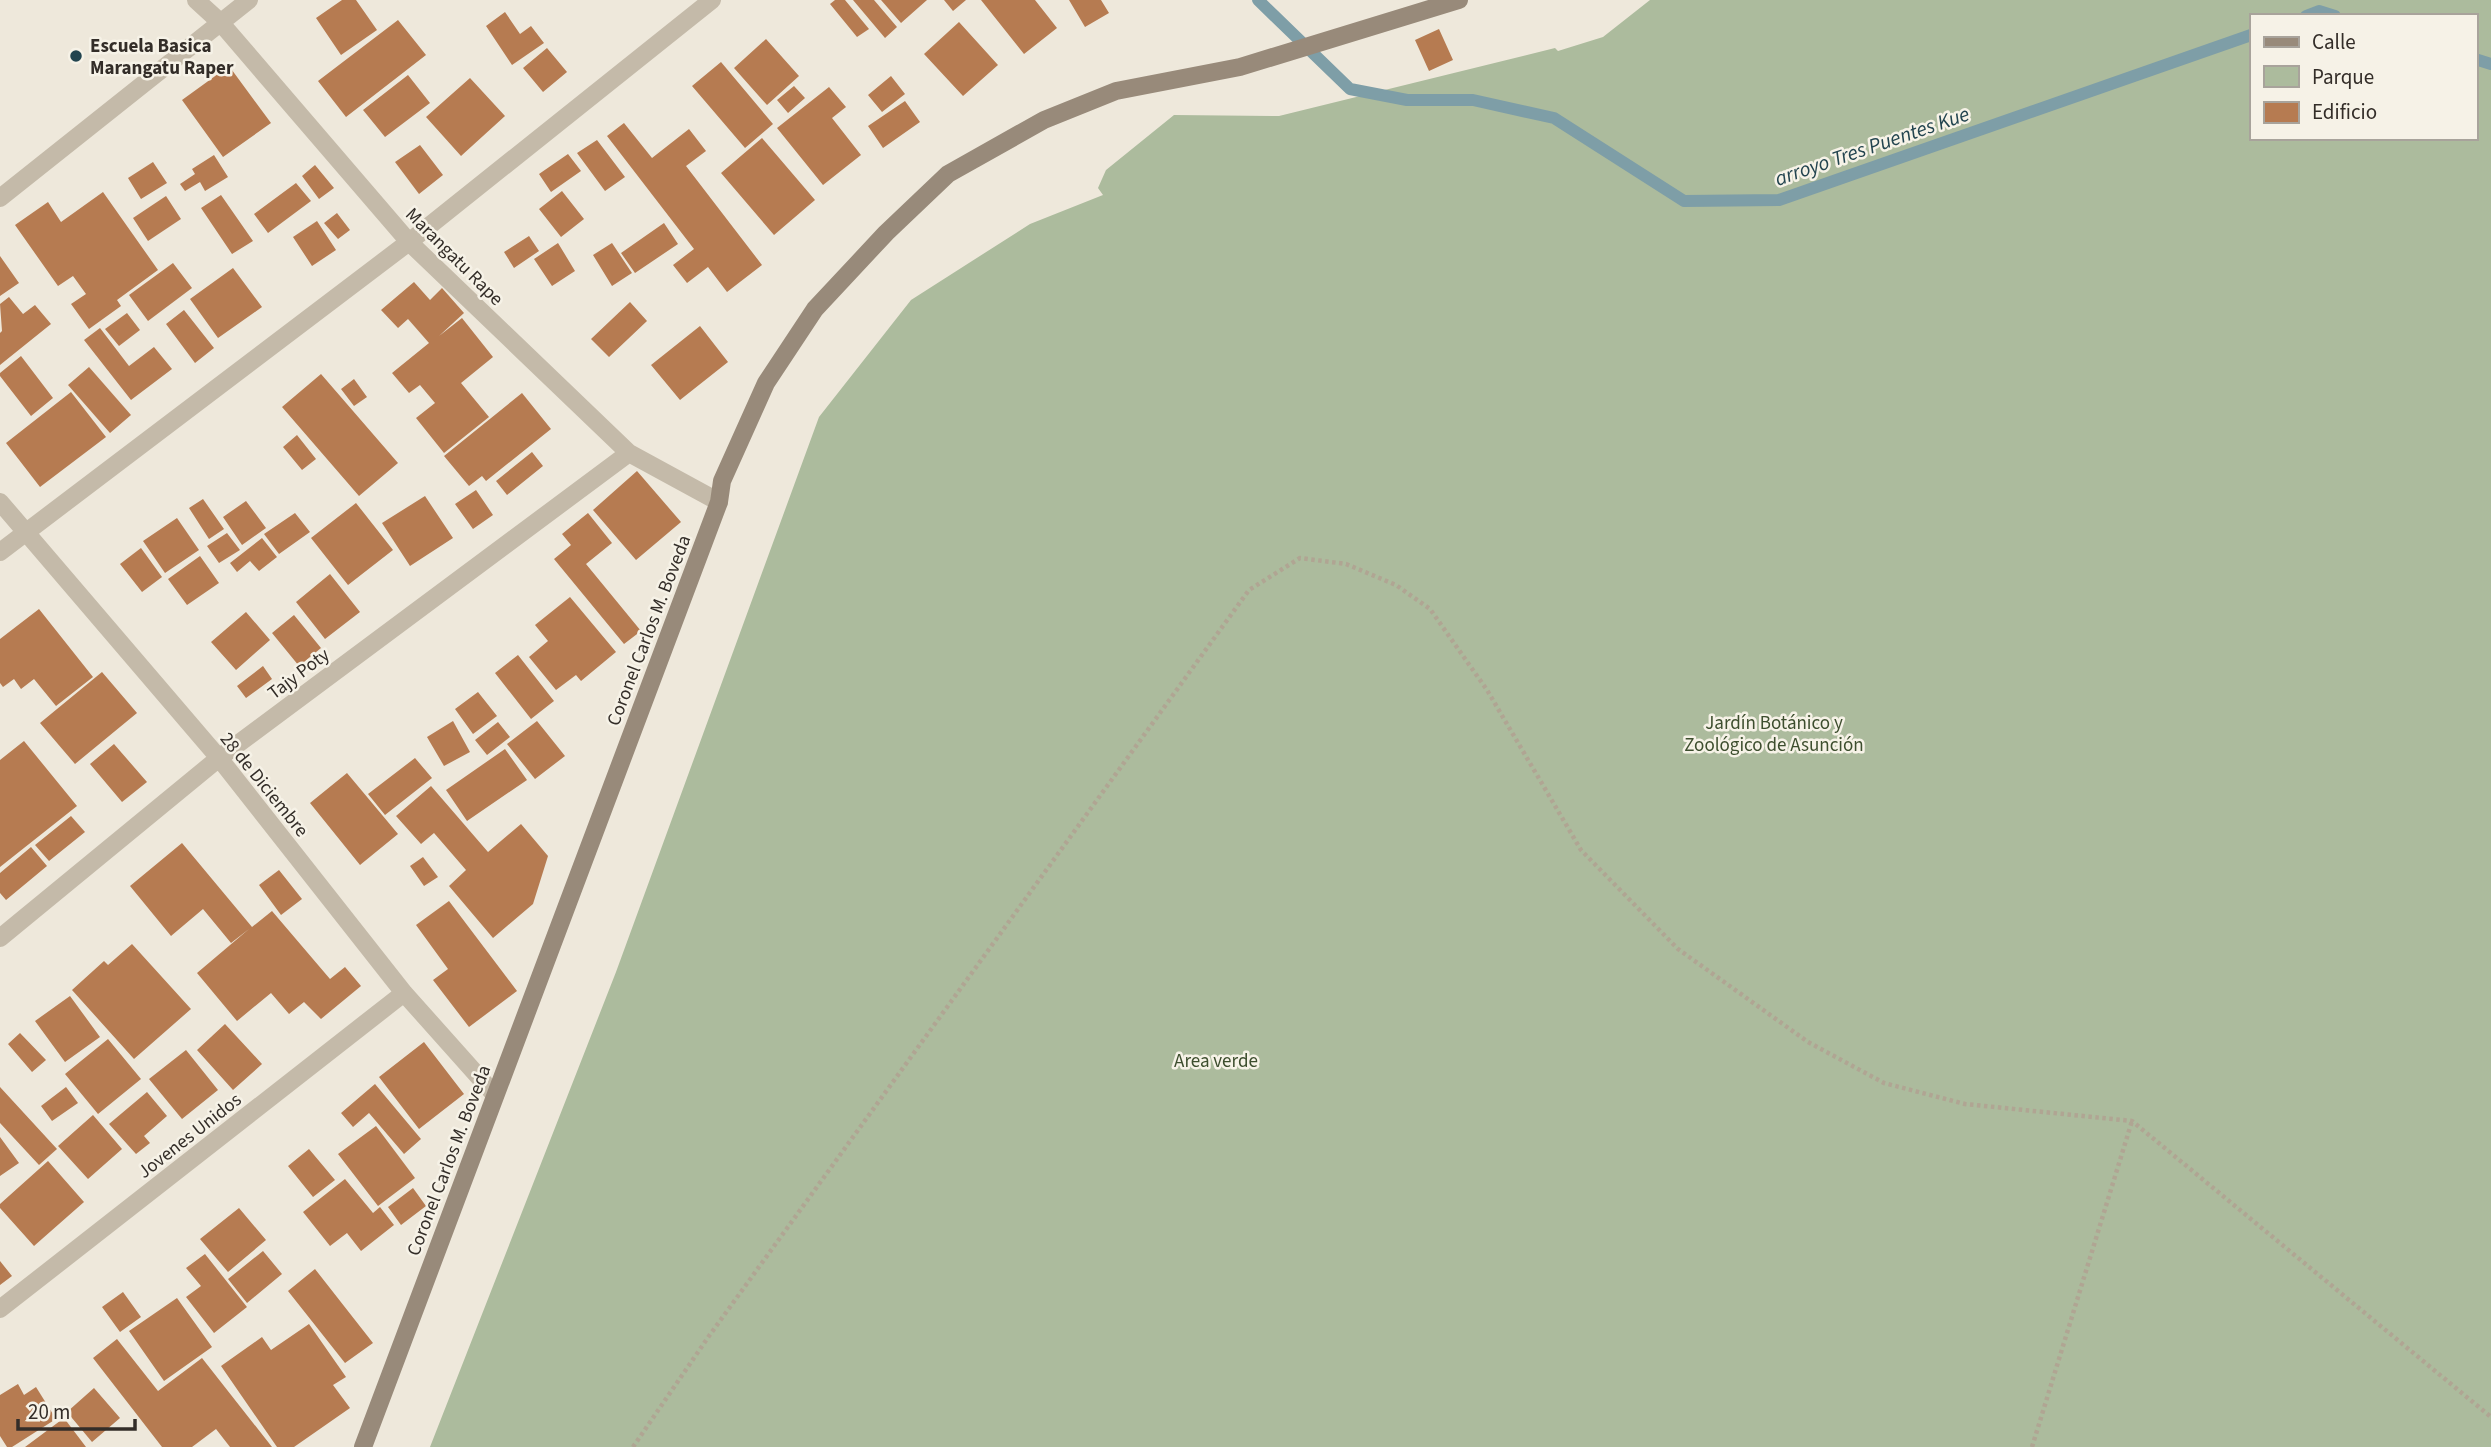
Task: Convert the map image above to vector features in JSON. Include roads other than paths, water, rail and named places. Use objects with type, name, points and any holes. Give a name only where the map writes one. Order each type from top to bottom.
[{"type":"street","name":"Marangatu Rape","points":[[196,0],[220,22],[409,242],[629,453],[719,502]]},
{"type":"street","points":[[0,198],[249,0]]},
{"type":"street","points":[[0,552],[409,242],[712,0]]},
{"type":"street","points":[[1435,4],[1459,0]]},
{"type":"street","name":"Coronel Carlos M. Boveda","points":[[363,1447],[719,502],[722,481],[766,383],[815,309],[886,233],[948,174],[1044,120],[1116,91],[1240,67],[1435,4]]},
{"type":"street","name":"Tajy Poty","points":[[0,938],[219,758],[629,453]]},
{"type":"street","name":"28 de Diciembre","points":[[0,502],[219,758],[404,993],[495,1095]]},
{"type":"street","name":"Jovenes Unidos","points":[[0,1310],[404,993]]},
{"type":"waterway","name":"arroyo Tres Puentes Kue","points":[[1258,0],[1350,89],[1407,100],[1473,100],[1554,118],[1684,201],[1779,200],[2250,35]]},
{"type":"waterway","name":"arroyo Tres Puentes Kue","points":[[2311,14],[2319,11],[2329,14]]},
{"type":"waterway","name":"arroyo Tres Puentes Kue","points":[[2477,60],[2491,64]]},
{"type":"place","name":"Escuela Basica Marangatu Raper","points":[[76,56]]},
{"type":"park label","name":"Jardín Botánico y Zoológico de Asunción","points":[[1774,733]]},
{"type":"park label","name":"Area verde","points":[[1216,1060]]}]
